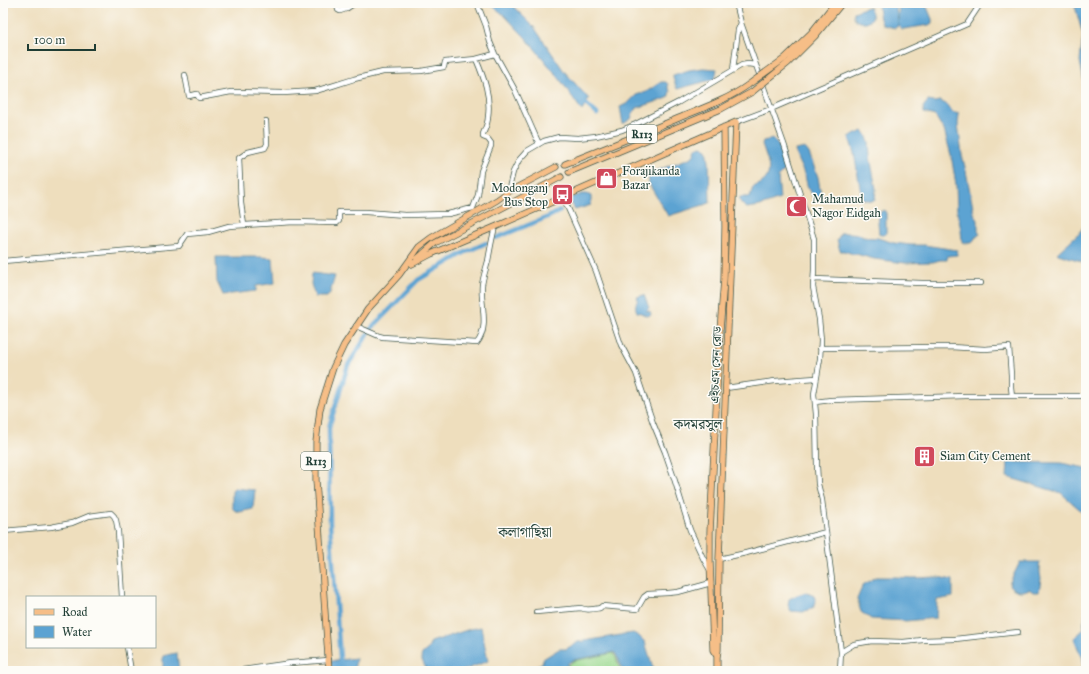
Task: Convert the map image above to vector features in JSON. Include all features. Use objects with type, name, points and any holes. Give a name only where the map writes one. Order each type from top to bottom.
[{"type":"main road","name":"R113","points":[[565,164],[718,102],[736,93],[784,58],[811,33],[835,3]]},
{"type":"main road","name":"R113","points":[[569,172],[721,109],[752,92],[788,63],[815,36],[842,3]]},
{"type":"main road","points":[[412,264],[431,254],[736,122]]},
{"type":"main road","name":"এইচএম সেন রোড","points":[[717,671],[719,559],[736,122]]},
{"type":"main road","name":"এইচএম সেন রোড","points":[[717,657],[713,650],[710,532],[717,400],[716,389],[724,279],[724,126]]},
{"type":"main road","name":"R113","points":[[329,671],[316,480],[316,442],[320,409],[333,368],[344,345],[368,309],[399,274],[419,247],[431,238],[497,200],[508,192],[556,168]]},
{"type":"main road","name":"R113","points":[[399,274],[435,244],[561,177]]},
{"type":"main road","points":[[711,574],[719,576]]},
{"type":"street","points":[[337,3],[338,10],[340,11],[355,3]]},
{"type":"street","points":[[477,3],[495,54],[515,90],[539,144]]},
{"type":"street","points":[[736,3],[741,23],[793,172],[814,239],[813,287],[821,340],[820,359],[814,394],[818,484],[822,500],[841,652],[840,671]]},
{"type":"street","points":[[736,122],[771,109],[967,24],[980,3]]},
{"type":"street","points":[[733,70],[738,30],[741,23]]},
{"type":"street","points":[[186,75],[189,96],[197,94],[199,98],[232,92],[296,93],[315,91],[383,72],[444,67],[445,62],[476,59],[495,54]]},
{"type":"street","points":[[3,261],[21,258],[179,246],[187,234],[208,232],[229,226],[294,222],[337,223],[339,221],[339,212],[347,211],[405,215],[448,214],[473,208],[478,195],[481,172],[491,143],[483,134],[488,118],[489,107],[486,85],[476,59]]},
{"type":"street","points":[[508,192],[513,172],[519,160],[527,151],[544,141],[559,137],[578,138],[596,136],[622,130],[679,102],[742,65],[755,64]]},
{"type":"street","points":[[244,225],[241,203],[240,158],[248,152],[265,148],[267,144],[266,121]]},
{"type":"street","points":[[563,197],[596,271],[621,345],[636,373],[652,422],[674,478],[690,530],[711,574]]},
{"type":"street","points":[[356,326],[383,337],[476,343],[479,340],[484,322],[482,288],[495,227]]},
{"type":"street","points":[[814,279],[922,283],[981,283]]},
{"type":"street","points":[[820,348],[950,347],[985,349],[1009,347],[1012,396]]},
{"type":"street","points":[[726,388],[775,381],[816,378]]},
{"type":"street","points":[[815,402],[831,400],[966,396],[1086,396]]},
{"type":"street","points":[[3,531],[51,527],[72,523],[89,516],[111,513],[116,520],[118,531],[122,596]]},
{"type":"street","points":[[719,559],[746,554],[826,532]]},
{"type":"street","points":[[536,612],[581,608],[583,610],[588,610],[600,608],[602,606],[637,609],[644,597],[648,594],[678,592],[711,583]]},
{"type":"street","points":[[841,652],[854,644],[872,641],[903,642],[955,639],[1018,632]]},
{"type":"street","points":[[127,648],[131,671]]},
{"type":"street","points":[[236,671],[291,663],[329,660]]},
{"type":"green space","points":[[614,653],[621,671],[568,671],[568,666],[573,661]]},
{"type":"water","points":[[489,3],[510,3],[534,27],[564,71],[589,99],[582,111],[559,78],[525,37],[504,15]]},
{"type":"water","points":[[886,3],[895,4],[898,26],[895,28],[883,25],[880,19],[878,7]]},
{"type":"water","points":[[1074,3],[1086,3],[1086,93],[1080,61],[1083,35]]},
{"type":"water","points":[[921,5],[927,7],[932,23],[929,25],[901,29],[898,22],[899,7]]},
{"type":"water","points":[[867,7],[870,8],[872,18],[864,22],[858,21],[854,16],[854,12]]},
{"type":"water","points":[[703,68],[717,69],[715,79],[677,89],[673,75],[689,70]]},
{"type":"water","points":[[661,82],[666,82],[668,84],[670,91],[668,98],[637,108],[631,119],[623,124],[620,107],[628,103],[636,95],[646,92]]},
{"type":"water","points":[[928,101],[940,101],[946,104],[952,112],[959,114],[958,124],[962,155],[980,234],[972,243],[962,242],[951,155],[944,130],[935,116],[924,113],[923,107]]},
{"type":"water","points":[[863,131],[866,134],[869,143],[876,189],[875,199],[872,201],[862,199],[854,153],[849,137]]},
{"type":"water","points":[[772,139],[780,148],[786,169],[778,177],[780,199],[760,206],[747,208],[741,202],[740,197],[750,197],[753,187],[761,184],[768,175],[768,163],[762,144],[763,141]]},
{"type":"water","points":[[702,147],[707,149],[709,161],[710,203],[668,216],[649,184],[648,174],[692,157],[696,148]]},
{"type":"water","points":[[805,148],[809,153],[818,177],[821,195],[817,199],[813,197],[809,191],[797,159],[795,150]]},
{"type":"water","points":[[582,194],[591,196],[591,205],[575,210],[570,198]]},
{"type":"water","points":[[884,210],[886,213],[886,234],[882,235],[879,234],[878,222],[880,212]]},
{"type":"water","points":[[1086,222],[1086,267],[1081,261],[1057,253],[1080,232]]},
{"type":"water","points":[[841,233],[878,238],[894,243],[924,245],[957,250],[957,255],[947,256],[947,260],[933,262],[905,263],[874,259],[840,251],[837,240]]},
{"type":"water","points":[[216,257],[273,258],[275,283],[256,286],[256,291],[223,295],[217,282]]},
{"type":"water","points":[[312,273],[335,276],[330,293],[327,297],[315,297],[311,284]]},
{"type":"water","points":[[644,295],[649,308],[647,312],[650,311],[651,315],[647,316],[637,312],[636,308],[637,297]]},
{"type":"water","points":[[1008,462],[1061,463],[1086,468],[1086,515],[1061,493],[1007,477]]},
{"type":"water","points":[[234,488],[255,490],[253,509],[240,512],[234,510],[232,507],[232,490]]},
{"type":"water","points":[[1020,562],[1040,562],[1039,566],[1041,579],[1039,592],[1033,592],[1029,589],[1018,591],[1009,585]]},
{"type":"water","points":[[876,577],[938,577],[953,580],[953,597],[937,600],[936,618],[906,621],[871,619],[861,612],[857,599],[863,585]]},
{"type":"water","points":[[806,592],[814,596],[816,602],[814,607],[803,612],[791,611],[788,605],[789,599]]},
{"type":"water","points":[[1086,611],[1086,671],[1083,671],[1082,659],[1074,638],[1082,631]]},
{"type":"water","points":[[481,627],[488,661],[462,671],[427,671],[421,658],[422,654],[428,649],[431,642],[470,629]]},
{"type":"water","points":[[633,633],[645,642],[654,671],[623,671],[615,652],[573,660],[567,664],[567,671],[538,671],[538,665],[542,663],[543,659],[559,649],[566,649],[578,642]]},
{"type":"water","points":[[177,653],[179,671],[164,671],[163,656]]},
{"type":"water","points":[[356,658],[354,671],[331,671],[331,661]]},
{"type":"waterway","points":[[582,100],[597,114]]},
{"type":"waterway","points":[[496,238],[560,211]]},
{"type":"waterway","points":[[370,330],[418,280],[464,253],[486,243]]},
{"type":"waterway","points":[[341,671],[330,523],[329,427],[348,365],[368,334]]},
{"type":"place","name":"Forajikanda Bazar","points":[[607,178]]},
{"type":"place","name":"Modonganj Bus Stop","points":[[563,195]]},
{"type":"place","name":"Mahamud Nagor Eidgah","points":[[797,206]]},
{"type":"place","name":"Siam City Cement","points":[[925,456]]},
{"type":"district","name":"কদমরসুল","points":[[698,424]]},
{"type":"district","name":"কলাগাছিয়া","points":[[525,532]]}]
